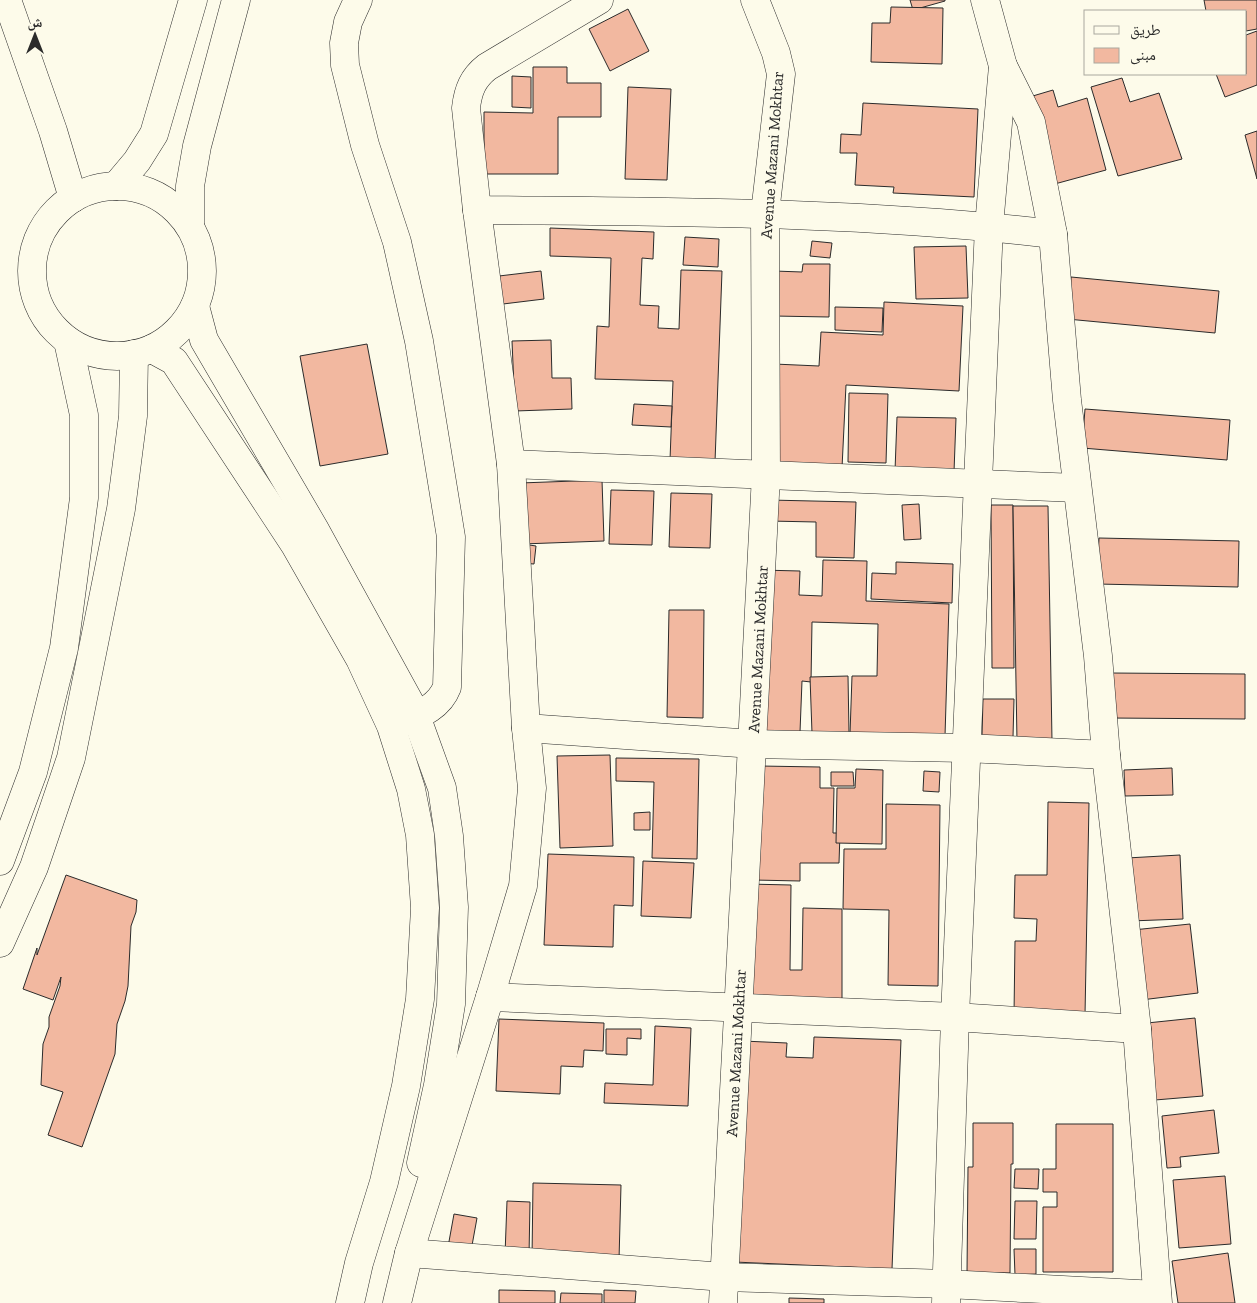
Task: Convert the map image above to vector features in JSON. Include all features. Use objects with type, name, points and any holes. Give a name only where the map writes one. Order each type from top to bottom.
[{"type":"main road","points":[[7,0],[53,132],[73,198]]},
{"type":"main road","points":[[116,186],[137,162],[154,134],[193,0]]},
{"type":"main road","points":[[190,226],[190,186],[197,146],[236,0]]},
{"type":"main road","points":[[358,0],[348,22],[344,43],[345,65],[365,145],[397,242],[418,341],[451,537],[447,687],[440,700],[416,716],[390,726]]},
{"type":"main road","points":[[397,1303],[410,1254],[523,886],[532,788],[526,728],[511,464],[477,210],[466,108],[470,89],[480,73],[487,67],[599,0]]},
{"type":"main road","name":"Avenue Mazani Mokhtar","points":[[724,1290],[766,475],[765,213],[781,74],[776,53],[755,0]]},
{"type":"main road","points":[[410,1254],[724,1290],[1158,1299],[1137,1030],[1106,755],[1098,656],[1067,400],[1053,234],[1031,122],[1004,66],[985,0]]},
{"type":"main road","points":[[947,1294],[955,1017],[978,483],[990,226],[1004,66]]},
{"type":"main road","points":[[116,186],[138,188],[158,196],[176,209],[190,226],[200,252],[202,279],[195,306],[184,324],[169,338],[143,352],[111,356],[89,351],[68,341],[50,324],[38,304],[32,280],[32,256],[40,233],[54,213],[73,198],[94,189],[116,186]]},
{"type":"main road","points":[[477,210],[765,213],[990,226],[1053,234]]},
{"type":"main road","points":[[195,306],[204,340],[314,528],[416,716],[442,788],[449,836],[454,907],[451,1004],[438,1085],[402,1253],[387,1303]]},
{"type":"main road","points":[[0,861],[33,772],[64,648],[82,517],[84,498],[84,415],[68,341]]},
{"type":"main road","points":[[143,352],[174,360],[295,545],[360,659],[390,726],[411,789],[420,835],[425,908],[420,999],[404,1096],[384,1182],[359,1263],[350,1303]]},
{"type":"main road","points":[[0,943],[34,868],[71,758],[121,509],[143,352]]},
{"type":"main road","points":[[511,464],[1077,488]]},
{"type":"main road","points":[[526,728],[753,744],[966,748],[1106,755]]},
{"type":"main road","points":[[490,997],[955,1017],[1137,1030]]},
{"type":"building","points":[[910,0],[945,0],[945,1],[913,10]]},
{"type":"building","points":[[1204,0],[1257,0],[1257,29],[1247,31],[1247,10],[1206,10]]},
{"type":"building","points":[[891,7],[943,8],[942,64],[871,62],[872,23],[890,23]]},
{"type":"building","points":[[628,9],[649,51],[610,71],[589,29]]},
{"type":"building","points":[[1257,31],[1257,85],[1225,97],[1216,75],[1247,75],[1247,35]]},
{"type":"building","points":[[533,67],[567,67],[567,83],[601,83],[601,117],[558,117],[558,174],[484,174],[484,112],[533,113]]},
{"type":"building","points":[[512,76],[531,77],[531,108],[512,107]]},
{"type":"building","points":[[1122,78],[1130,102],[1159,93],[1182,159],[1118,176],[1091,87]]},
{"type":"building","points":[[628,87],[671,89],[667,180],[625,179]]},
{"type":"building","points":[[1053,90],[1058,107],[1087,98],[1106,170],[1051,185],[1026,98]]},
{"type":"building","points":[[863,103],[978,109],[974,197],[893,193],[894,187],[855,185],[857,153],[840,153],[841,134],[861,135]]},
{"type":"building","points":[[1257,131],[1257,179],[1245,135]]},
{"type":"building","points":[[550,228],[654,232],[653,259],[642,258],[640,305],[659,306],[658,328],[679,329],[681,270],[722,271],[715,462],[670,460],[673,381],[595,379],[597,326],[609,327],[611,258],[550,256]]},
{"type":"building","points":[[685,237],[719,239],[718,267],[683,265]]},
{"type":"building","points":[[812,241],[832,243],[830,258],[810,256]]},
{"type":"building","points":[[966,246],[968,298],[916,299],[914,247]]},
{"type":"building","points":[[803,264],[830,264],[829,317],[774,316],[774,271],[802,272]]},
{"type":"building","points":[[541,271],[544,299],[503,304],[499,276]]},
{"type":"building","points":[[1071,277],[1219,291],[1215,333],[1067,319]]},
{"type":"building","points":[[884,302],[963,306],[959,391],[846,385],[842,468],[769,465],[774,364],[819,366],[821,332],[883,335]]},
{"type":"building","points":[[835,307],[883,308],[882,332],[835,330]]},
{"type":"building","points":[[551,340],[552,378],[571,378],[572,409],[515,411],[512,341]]},
{"type":"building","points":[[367,344],[388,454],[320,466],[300,356]]},
{"type":"building","points":[[849,393],[888,394],[886,463],[848,462]]},
{"type":"building","points":[[634,404],[672,406],[671,427],[632,425]]},
{"type":"building","points":[[1085,409],[1230,420],[1227,460],[1082,448]]},
{"type":"building","points":[[897,417],[956,418],[954,472],[895,471]]},
{"type":"building","points":[[602,480],[604,541],[522,544],[520,483]]},
{"type":"building","points":[[611,490],[654,491],[652,545],[609,544]]},
{"type":"building","points":[[671,493],[712,494],[710,548],[669,547]]},
{"type":"building","points":[[769,500],[856,502],[854,558],[816,557],[816,522],[769,521]]},
{"type":"building","points":[[919,504],[921,539],[904,540],[902,505]]},
{"type":"building","points":[[991,505],[1013,505],[1014,668],[992,668]]},
{"type":"building","points":[[1013,506],[1048,506],[1052,741],[1017,742]]},
{"type":"building","points":[[1099,538],[1239,541],[1238,587],[1097,584]]},
{"type":"building","points":[[523,544],[536,546],[534,564],[521,563]]},
{"type":"building","points":[[823,560],[867,561],[866,601],[949,604],[945,736],[850,734],[852,676],[877,676],[878,624],[812,622],[811,682],[802,681],[800,732],[756,730],[760,570],[800,571],[799,595],[822,596]]},
{"type":"building","points":[[896,562],[953,564],[952,603],[871,599],[872,573],[896,574]]},
{"type":"building","points":[[669,610],[704,610],[703,718],[667,717]]},
{"type":"building","points":[[1111,673],[1245,674],[1245,719],[1110,718]]},
{"type":"building","points":[[848,676],[849,733],[812,733],[810,677]]},
{"type":"building","points":[[983,699],[1014,699],[1013,737],[982,736]]},
{"type":"building","points":[[610,755],[613,846],[560,848],[557,756]]},
{"type":"building","points":[[616,758],[699,759],[697,859],[652,858],[654,782],[616,781]]},
{"type":"building","points":[[760,766],[820,767],[820,788],[834,788],[833,833],[840,833],[839,863],[800,863],[800,881],[753,880]]},
{"type":"building","points":[[1172,768],[1173,795],[1125,796],[1124,770]]},
{"type":"building","points":[[856,769],[883,770],[882,844],[836,843],[837,788],[855,788]]},
{"type":"building","points":[[924,771],[940,772],[939,792],[923,791]]},
{"type":"building","points":[[831,772],[853,772],[854,786],[831,786]]},
{"type":"building","points":[[1048,802],[1089,803],[1085,1015],[1014,1014],[1015,941],[1036,941],[1037,919],[1014,918],[1015,875],[1047,875]]},
{"type":"building","points":[[886,804],[940,805],[938,986],[888,985],[889,910],[843,909],[844,849],[886,849]]},
{"type":"building","points":[[650,812],[650,830],[634,830],[634,813]]},
{"type":"building","points":[[548,854],[634,857],[633,906],[614,905],[613,947],[544,945]]},
{"type":"building","points":[[1180,855],[1183,919],[1130,921],[1127,858]]},
{"type":"building","points":[[643,861],[694,863],[691,918],[641,916]]},
{"type":"building","points":[[66,875],[137,900],[136,912],[131,926],[128,986],[117,1024],[115,1054],[82,1147],[48,1135],[63,1092],[41,1085],[43,1044],[61,977],[53,1000],[23,989]]},
{"type":"building","points":[[747,884],[791,885],[790,970],[802,970],[803,908],[842,909],[842,1002],[745,1001]]},
{"type":"building","points":[[1190,924],[1198,993],[1141,1000],[1133,930]]},
{"type":"building","points":[[1195,1018],[1203,1096],[1155,1100],[1147,1023]]},
{"type":"building","points":[[499,1019],[604,1023],[603,1051],[584,1050],[583,1067],[561,1066],[560,1094],[496,1091]]},
{"type":"building","points":[[655,1026],[691,1028],[688,1106],[604,1103],[605,1083],[653,1085]]},
{"type":"building","points":[[606,1029],[641,1029],[641,1039],[627,1038],[627,1055],[606,1054]]},
{"type":"building","points":[[814,1037],[901,1040],[892,1269],[734,1262],[743,1041],[787,1043],[786,1057],[813,1058]]},
{"type":"building","points":[[1214,1110],[1219,1153],[1180,1157],[1181,1167],[1167,1168],[1162,1116]]},
{"type":"building","points":[[973,1123],[1013,1123],[1010,1273],[967,1273],[968,1167],[973,1167]]},
{"type":"building","points":[[1056,1124],[1113,1124],[1113,1272],[1043,1272],[1043,1207],[1057,1207],[1057,1192],[1043,1192],[1043,1169],[1056,1169]]},
{"type":"building","points":[[1015,1169],[1039,1169],[1038,1189],[1014,1188]]},
{"type":"building","points":[[1225,1176],[1231,1244],[1179,1248],[1173,1180]]},
{"type":"building","points":[[533,1183],[621,1185],[619,1260],[532,1258]]},
{"type":"building","points":[[507,1201],[530,1202],[529,1256],[505,1255]]},
{"type":"building","points":[[1015,1201],[1037,1201],[1036,1239],[1014,1239]]},
{"type":"building","points":[[454,1214],[477,1218],[471,1251],[448,1247]]},
{"type":"building","points":[[1014,1249],[1036,1249],[1036,1274],[1015,1275]]},
{"type":"building","points":[[1228,1253],[1235,1303],[1178,1303],[1172,1261]]},
{"type":"building","points":[[499,1290],[555,1291],[555,1303],[499,1303]]},
{"type":"building","points":[[604,1290],[636,1291],[635,1303],[604,1303]]},
{"type":"building","points":[[561,1293],[602,1294],[602,1303],[560,1303]]},
{"type":"building","points":[[789,1298],[824,1299],[824,1303],[789,1303]]}]
